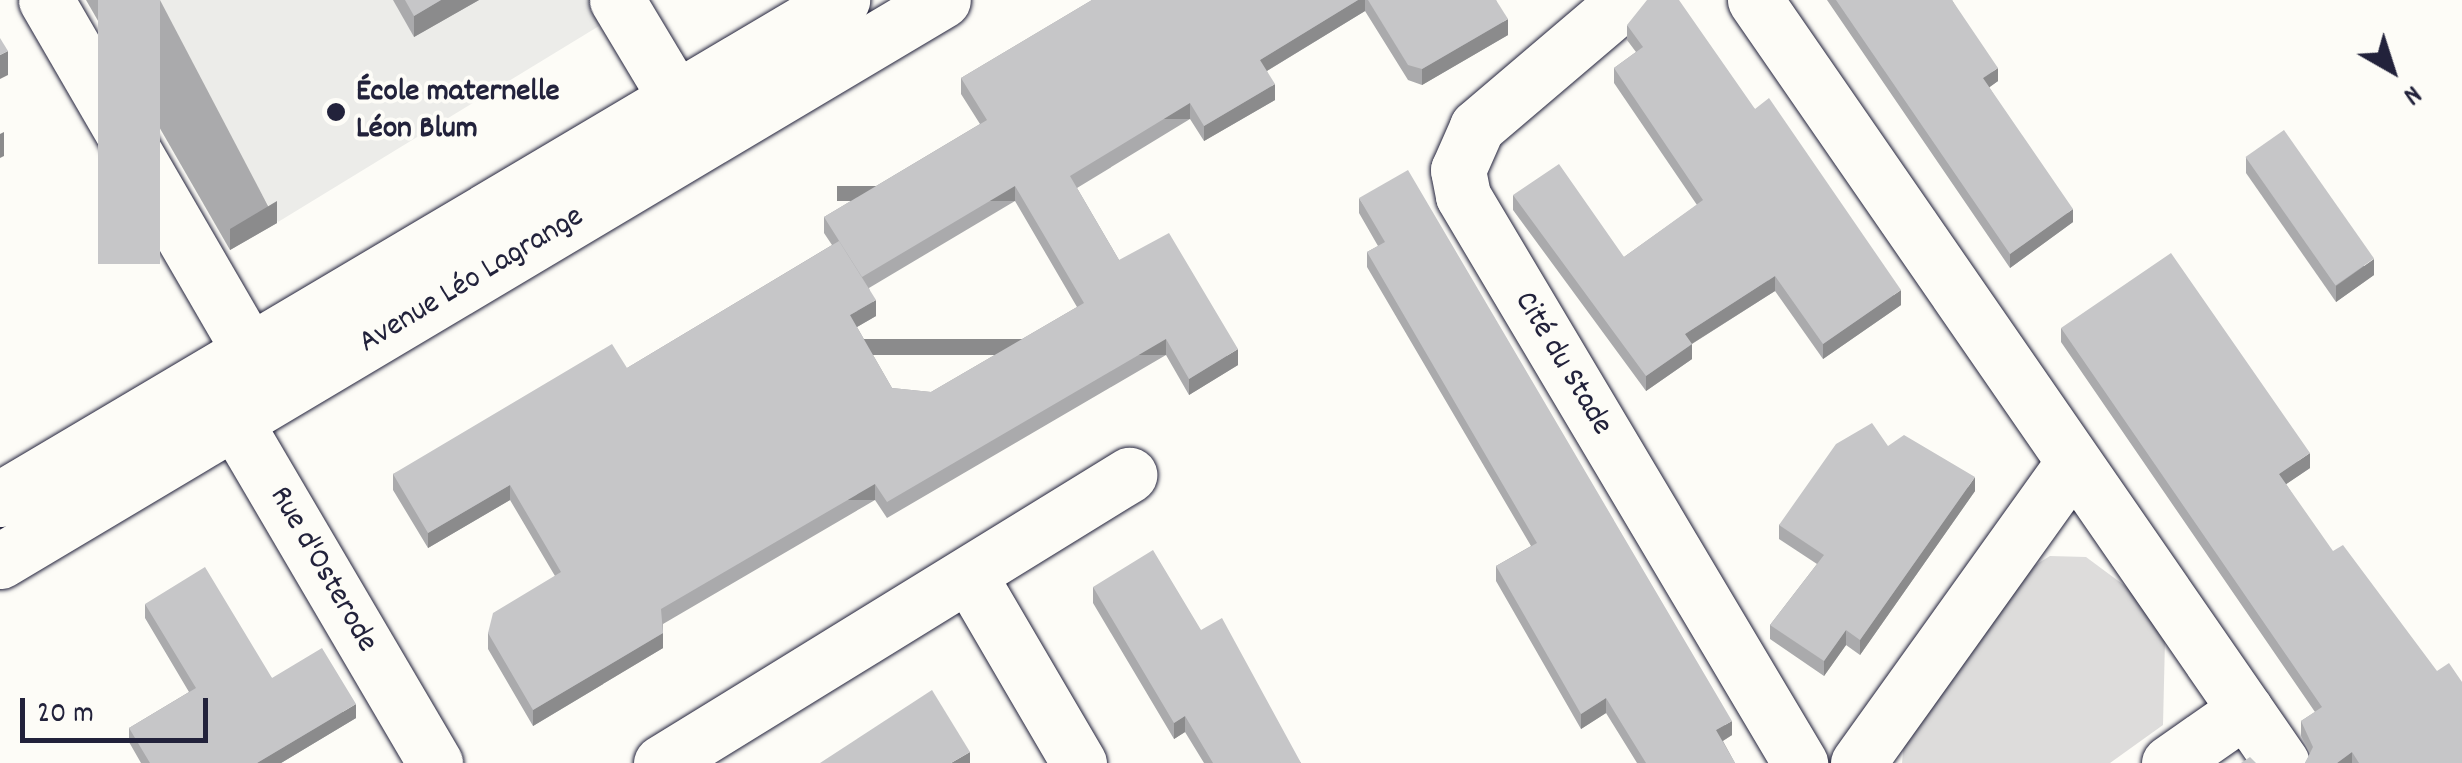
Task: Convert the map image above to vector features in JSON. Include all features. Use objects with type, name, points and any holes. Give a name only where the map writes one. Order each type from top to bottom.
[{"type":"street","name":"Rue d'Osterode","points":[[46,0],[435,763]]},
{"type":"street","points":[[617,0],[689,121]]},
{"type":"street","name":"Avenue Léo Lagrange","points":[[689,121],[842,0]]},
{"type":"street","name":"Avenue Léo Lagrange","points":[[0,561],[242,388],[689,121],[943,0]]},
{"type":"street","name":"Cité du Stade","points":[[1626,0],[1476,127],[1458,170],[1463,196],[1800,763]]},
{"type":"street","points":[[1754,0],[2282,763]]},
{"type":"street","name":"Avenue Léo Lagrange","points":[[0,500],[242,388]]},
{"type":"street","points":[[1858,763],[2074,463]]},
{"type":"street","points":[[661,763],[1128,475]]},
{"type":"street","points":[[968,575],[1079,763]]},
{"type":"street","points":[[2169,763],[2245,710]]},
{"type":"shaded area","name":"École maternelle Léon Blum","points":[[149,0],[640,0],[640,1],[278,222]]},
{"type":"shaded area","points":[[2050,556],[2086,557],[2144,600],[2165,640],[2163,725],[2110,763],[1902,763],[1904,742],[2024,572]]},
{"type":"building","points":[[98,0],[160,0],[160,264],[98,264]]},
{"type":"building","points":[[405,0],[441,0],[414,16]]},
{"type":"building","points":[[1092,0],[1358,0],[1260,60],[1275,84],[1204,126],[1190,103],[1070,176],[1119,260],[1169,233],[1238,349],[1189,379],[1166,339],[887,502],[875,484],[661,609],[663,633],[533,710],[488,633],[493,613],[561,572],[510,485],[428,533],[393,474],[612,344],[627,368],[839,241],[876,300],[850,315],[892,388],[931,392],[1084,303],[1015,186],[862,277],[824,217],[987,120],[961,78]]},
{"type":"building","points":[[1368,0],[1496,0],[1508,19],[1422,69],[1408,65]]},
{"type":"building","points":[[1647,0],[1679,0],[1755,109],[1769,98],[1901,290],[1823,344],[1775,276],[1685,334],[1692,344],[1646,376],[1513,195],[1559,164],[1624,257],[1703,200],[1614,68],[1643,47],[1627,25]]},
{"type":"building","points":[[1836,0],[1952,0],[1998,68],[1983,78],[2073,209],[2010,254]]},
{"type":"building","points":[[0,38],[8,51],[0,55]]},
{"type":"building","points":[[2284,130],[2374,259],[2336,286],[2245,157]]},
{"type":"building","points":[[1408,170],[1732,721],[1716,730],[1735,763],[1646,763],[1606,698],[1581,714],[1496,566],[1537,543],[1367,252],[1385,242],[1359,198]]},
{"type":"building","points":[[2171,253],[2310,453],[2279,474],[2333,551],[2343,545],[2437,671],[2449,663],[2462,682],[2462,763],[2359,763],[2352,752],[2337,763],[2305,763],[2313,747],[2301,721],[2322,707],[2061,328]]},
{"type":"building","points":[[1872,423],[1888,446],[1904,435],[1975,477],[1860,640],[1846,630],[1824,661],[1770,625],[1824,555],[1779,525],[1836,444]]},
{"type":"building","points":[[1153,550],[1201,630],[1222,618],[1301,763],[1213,763],[1185,716],[1174,723],[1093,587]]},
{"type":"building","points":[[205,567],[272,678],[322,648],[356,704],[257,763],[150,763],[129,728],[196,688],[145,604]]},
{"type":"building","points":[[932,690],[970,752],[951,763],[820,763]]},
{"type":"place","name":"École maternelle Léon Blum","points":[[336,112]]}]
